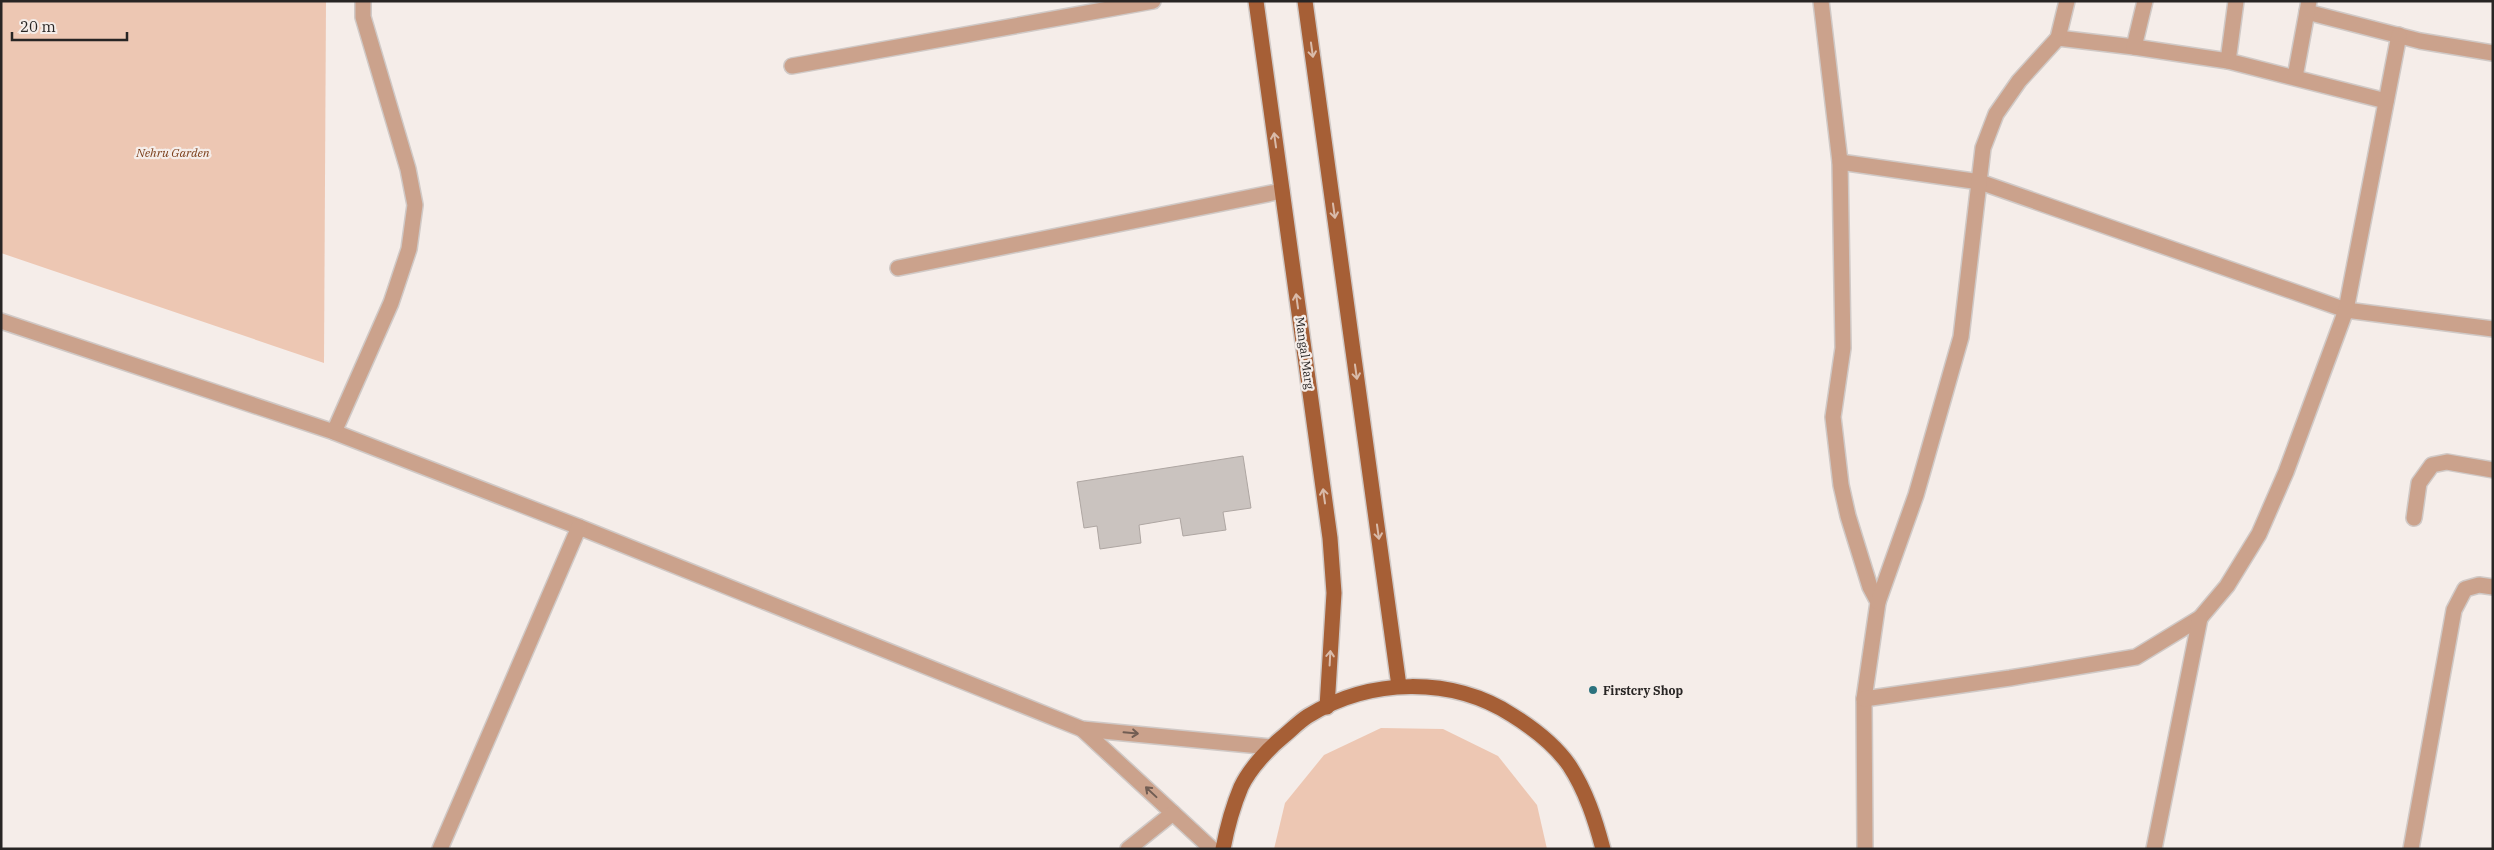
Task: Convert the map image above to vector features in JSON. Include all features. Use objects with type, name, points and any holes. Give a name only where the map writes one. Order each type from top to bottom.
[{"type":"main road","name":"Mangal Marg","points":[[1256,1],[1330,538],[1334,593],[1327,707]]},
{"type":"main road","points":[[1305,1],[1399,686]]},
{"type":"main road","points":[[1223,849],[1226,832],[1242,786],[1271,746],[1308,716],[1352,695],[1399,686],[1448,689],[1484,700],[1494,704],[1534,729],[1568,764],[1591,807],[1602,849]]},
{"type":"street","points":[[334,432],[392,303],[408,248],[415,205],[408,169],[363,17],[363,1]]},
{"type":"street","points":[[792,66],[1153,1]]},
{"type":"street","points":[[1821,1],[1840,162],[1843,348],[1832,417],[1841,485],[1848,516],[1870,587],[1878,602]]},
{"type":"street","points":[[1865,849],[1864,699],[1878,602],[1916,495],[1961,337],[1983,148],[1996,114],[2019,80],[2058,38],[2067,1]]},
{"type":"street","points":[[2134,47],[2145,1]]},
{"type":"street","points":[[2228,61],[2236,1]]},
{"type":"street","points":[[2295,77],[2308,7],[2399,35],[2493,53]]},
{"type":"street","points":[[1864,699],[2010,678],[2136,657],[2200,618],[2227,586],[2259,534],[2286,472],[2346,310],[2399,35]]},
{"type":"street","points":[[2058,38],[2228,61],[2386,101]]},
{"type":"street","points":[[1840,162],[1980,182],[2346,310],[2492,325]]},
{"type":"street","points":[[898,268],[1282,191]]},
{"type":"street","points":[[1,321],[334,432],[579,527],[1082,729],[1271,746]]},
{"type":"street","points":[[2414,518],[2419,484],[2432,465],[2447,462],[2493,470]]},
{"type":"street","points":[[440,849],[579,527]]},
{"type":"street","points":[[2411,849],[2454,610],[2465,589],[2478,585],[2493,587]]},
{"type":"street","points":[[2154,849],[2200,618]]},
{"type":"street","points":[[1082,729],[1212,849]]},
{"type":"street","points":[[1128,849],[1174,813]]},
{"type":"green space","name":"Nehru Garden","points":[[1,1],[326,1],[324,363],[1,253]]},
{"type":"green space","points":[[1381,728],[1443,729],[1498,756],[1537,805],[1547,849],[1274,849],[1285,803],[1324,755]]},
{"type":"building","points":[[1243,456],[1251,508],[1223,512],[1226,530],[1183,536],[1180,518],[1139,525],[1141,543],[1100,549],[1097,526],[1084,528],[1077,482]]},
{"type":"place","name":"Firstcry Shop","points":[[1593,690]]}]
